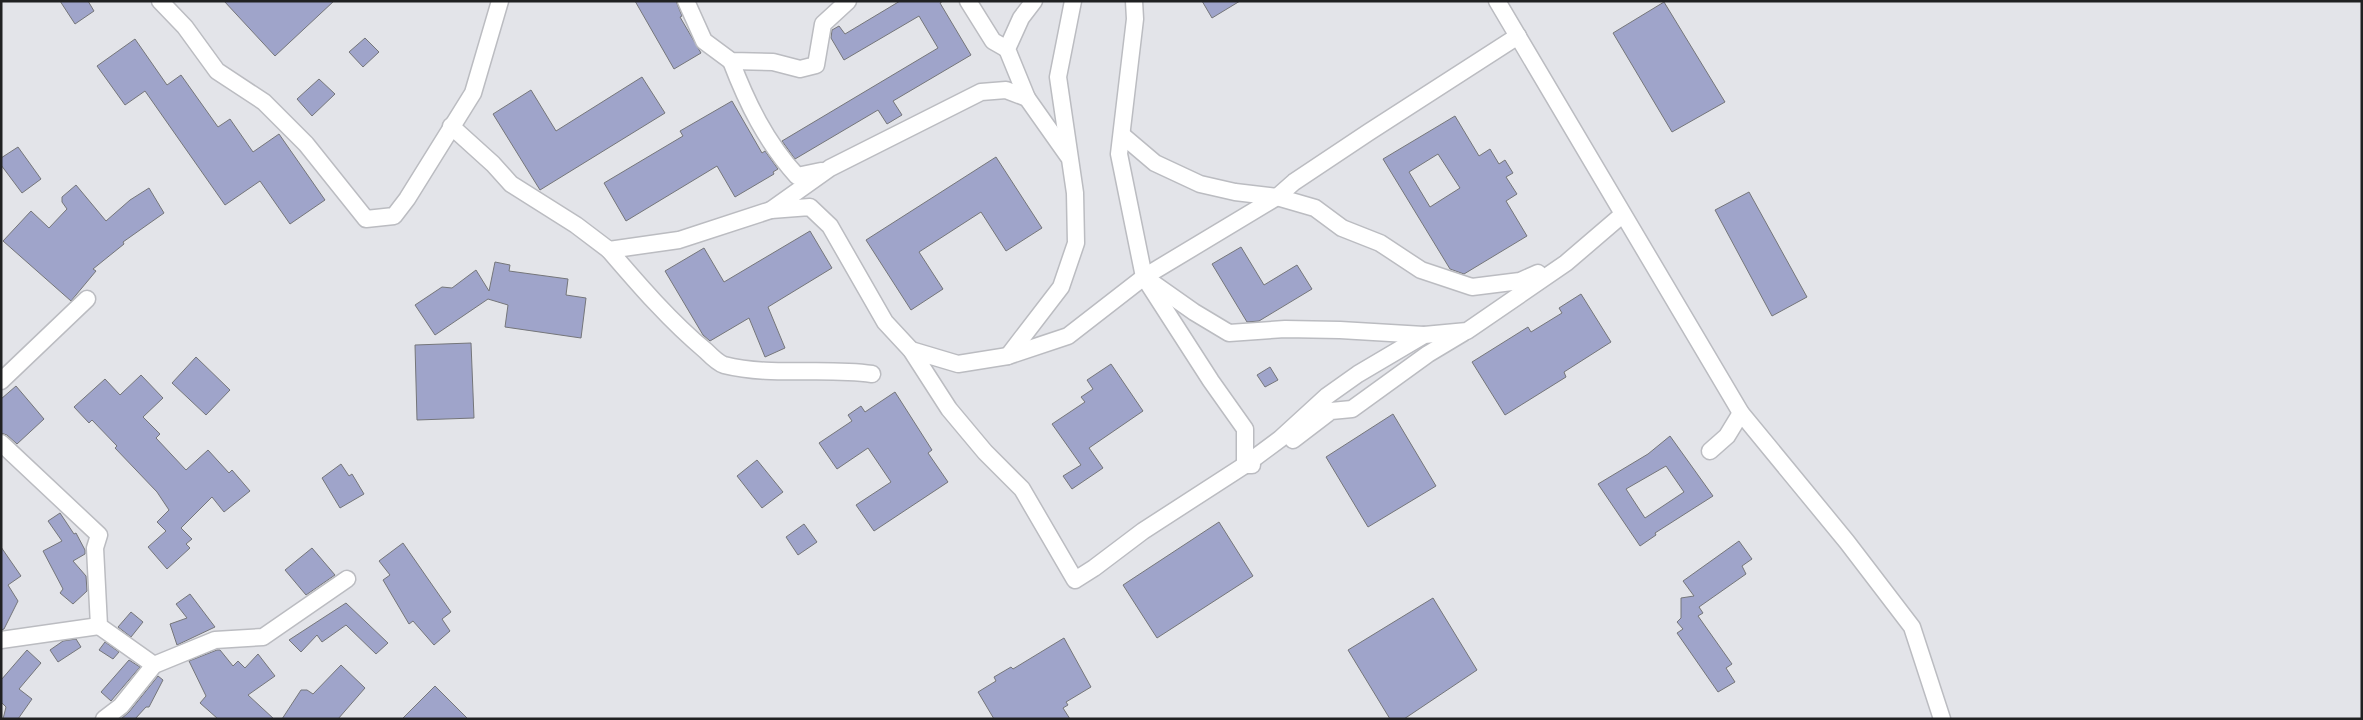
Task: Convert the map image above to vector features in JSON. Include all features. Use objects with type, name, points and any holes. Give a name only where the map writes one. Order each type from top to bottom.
[{"type":"street","points":[[160,1],[185,27],[217,71],[264,102],[306,144],[366,219],[394,216],[408,199],[473,93],[500,1]]},
{"type":"street","points":[[686,1],[704,41],[731,61],[748,105],[774,147],[797,176],[830,168]]},
{"type":"street","points":[[731,61],[773,62],[800,69],[816,65],[823,24],[848,1]]},
{"type":"street","points":[[968,1],[993,41],[1007,49],[1026,98],[1070,159]]},
{"type":"street","points":[[1007,49],[1022,18],[1034,1]]},
{"type":"street","points":[[1008,356],[1061,287],[1076,243],[1075,193],[1058,77],[1073,1]]},
{"type":"street","points":[[1134,1],[1135,19],[1119,154],[1144,277],[1211,382],[1245,429],[1245,466]]},
{"type":"street","points":[[1497,1],[1741,413],[1847,542],[1912,627],[1942,719]]},
{"type":"street","points":[[912,350],[958,364],[1008,356],[1068,336],[1144,277],[1277,197],[1294,182],[1361,137],[1518,36]]},
{"type":"street","points":[[771,210],[830,168],[981,92],[1006,90],[1026,98]]},
{"type":"street","points":[[452,126],[493,164],[511,184],[576,225],[609,250],[649,297],[691,339],[722,364],[771,371],[842,370],[872,374]]},
{"type":"street","points":[[1122,135],[1155,163],[1200,184],[1235,192],[1277,197],[1315,208],[1342,228],[1380,243],[1421,270],[1472,287],[1520,281],[1566,263]]},
{"type":"street","points":[[609,250],[679,240],[771,210],[810,207],[830,226],[885,322],[912,350],[949,409],[985,452],[1022,490],[1075,580],[1143,531],[1245,466],[1280,439],[1335,390],[1358,374],[1424,335]]},
{"type":"street","points":[[1245,466],[1258,466],[1332,412],[1352,409],[1428,354],[1467,331],[1566,263],[1622,215]]},
{"type":"street","points":[[1144,277],[1194,312],[1229,333],[1285,329],[1384,331],[1424,335],[1467,331]]},
{"type":"street","points":[[1,381],[87,299]]},
{"type":"street","points":[[1710,451],[1727,436],[1741,413]]},
{"type":"street","points":[[1,443],[99,535],[96,548],[99,626]]},
{"type":"street","points":[[104,719],[121,706],[154,665],[216,640],[263,637],[347,579]]},
{"type":"street","points":[[1,640],[99,626],[154,665]]},
{"type":"building","points":[[60,1],[88,1],[94,11],[75,24]]},
{"type":"building","points":[[224,1],[334,1],[275,56]]},
{"type":"building","points":[[635,1],[676,1],[682,16],[680,17],[701,53],[674,69]]},
{"type":"building","points":[[900,1],[943,1],[940,3],[971,55],[893,101],[902,115],[887,124],[878,110],[795,159],[782,141],[938,48],[919,16],[844,60],[831,38],[832,30],[839,26],[845,34]]},
{"type":"building","points":[[1202,1],[1240,1],[1212,18]]},
{"type":"building","points":[[1664,2],[1725,102],[1672,132],[1613,33]]},
{"type":"building","points":[[365,38],[379,52],[363,67],[349,52]]},
{"type":"building","points":[[135,39],[167,85],[181,75],[218,127],[230,119],[253,152],[279,134],[325,200],[290,224],[260,181],[225,205],[145,91],[125,105],[97,66]]},
{"type":"building","points":[[642,77],[665,113],[540,190],[493,114],[531,90],[556,131]]},
{"type":"building","points":[[319,79],[335,94],[312,116],[297,99]]},
{"type":"building","points":[[732,101],[762,153],[765,151],[778,169],[773,172],[774,174],[735,197],[717,166],[626,221],[604,183],[683,136],[680,131]]},
{"type":"building","points":[[1455,116],[1479,156],[1490,149],[1499,164],[1505,160],[1513,173],[1506,177],[1517,194],[1506,201],[1527,236],[1464,274],[1450,269],[1383,159]],"holes":[[[1438,154],[1460,188],[1430,207],[1409,172]]]},
{"type":"building","points":[[18,147],[41,179],[22,193],[1,165],[1,158]]},
{"type":"building","points":[[996,157],[1042,228],[1006,251],[981,212],[919,252],[943,289],[911,310],[866,240]]},
{"type":"building","points":[[76,185],[106,221],[130,200],[149,188],[164,213],[123,242],[124,244],[93,269],[96,271],[71,301],[3,241],[31,211],[49,228],[67,209],[62,202],[62,197]]},
{"type":"building","points":[[1749,192],[1807,297],[1772,316],[1715,210]]},
{"type":"building","points":[[810,231],[832,268],[768,307],[785,348],[765,357],[749,318],[710,341],[703,335],[665,271],[704,248],[724,282]]},
{"type":"building","points":[[1241,247],[1264,285],[1297,265],[1312,289],[1259,321],[1247,322],[1212,264]]},
{"type":"building","points":[[495,262],[510,265],[509,271],[568,279],[566,295],[586,298],[581,338],[505,327],[508,305],[488,299],[435,335],[415,305],[442,287],[452,288],[476,270],[489,291]]},
{"type":"building","points":[[1581,294],[1611,342],[1564,372],[1566,377],[1505,415],[1472,362],[1528,327],[1531,332],[1562,313],[1559,308]]},
{"type":"building","points":[[471,343],[474,418],[417,420],[415,345]]},
{"type":"building","points":[[196,357],[230,390],[206,415],[172,383]]},
{"type":"building","points":[[1111,364],[1143,411],[1089,448],[1103,468],[1072,489],[1063,476],[1081,465],[1052,424],[1085,402],[1081,397],[1093,389],[1087,380]]},
{"type":"building","points":[[1270,367],[1278,380],[1265,387],[1257,375]]},
{"type":"building","points":[[141,375],[163,398],[143,417],[160,434],[156,438],[186,470],[208,450],[229,473],[232,470],[250,491],[224,512],[212,497],[181,528],[192,539],[186,544],[190,548],[167,569],[148,547],[166,531],[157,522],[169,510],[157,492],[115,448],[117,446],[92,420],[89,423],[74,407],[105,379],[120,395]]},
{"type":"building","points":[[16,386],[44,419],[17,444],[7,435],[1,433],[1,399]]},
{"type":"building","points":[[895,392],[932,450],[928,453],[948,482],[874,531],[856,505],[891,482],[868,448],[837,469],[819,443],[852,421],[848,415],[861,406],[865,412]]},
{"type":"building","points":[[1393,414],[1436,486],[1368,527],[1326,457]]},
{"type":"building","points":[[1670,436],[1713,496],[1655,533],[1656,535],[1640,546],[1598,484],[1648,454]],"holes":[[[1666,466],[1684,492],[1645,518],[1626,489]]]},
{"type":"building","points":[[757,460],[783,492],[762,508],[737,476]]},
{"type":"building","points":[[341,464],[349,476],[352,474],[364,494],[340,508],[322,478]]},
{"type":"building","points":[[60,513],[74,534],[76,533],[85,550],[85,554],[73,561],[86,576],[87,591],[73,604],[60,593],[63,589],[43,551],[62,541],[48,521]]},
{"type":"building","points":[[1219,522],[1253,576],[1157,638],[1123,585]]},
{"type":"building","points":[[804,524],[817,542],[798,555],[786,537]]},
{"type":"building","points":[[1739,541],[1752,559],[1742,566],[1746,574],[1699,607],[1703,613],[1698,616],[1732,664],[1726,668],[1735,682],[1718,692],[1677,633],[1683,629],[1677,622],[1681,618],[1681,598],[1694,596],[1683,581]]},
{"type":"building","points":[[403,543],[451,612],[442,619],[450,631],[434,645],[413,621],[409,624],[383,580],[390,575],[379,561]]},
{"type":"building","points":[[1,547],[21,576],[8,585],[18,601],[4,629],[1,630]]},
{"type":"building","points":[[312,548],[335,575],[306,595],[285,570]]},
{"type":"building","points":[[190,594],[215,627],[177,645],[170,624],[187,618],[176,604]]},
{"type":"building","points":[[1433,598],[1477,670],[1404,719],[1390,719],[1348,650]]},
{"type":"building","points":[[346,603],[388,643],[376,654],[346,625],[322,642],[317,635],[301,652],[289,640]]},
{"type":"building","points":[[131,612],[143,622],[131,637],[118,627]]},
{"type":"building","points":[[1064,638],[1091,687],[1066,702],[1068,705],[1063,708],[1070,719],[994,719],[978,692],[996,681],[994,677],[1011,667],[1013,669]]},
{"type":"building","points":[[76,639],[81,647],[58,662],[50,650],[63,641]]},
{"type":"building","points":[[105,642],[119,652],[113,659],[99,650]]},
{"type":"building","points":[[27,650],[41,663],[19,689],[32,699],[18,719],[3,719],[6,707],[1,702],[1,680]]},
{"type":"building","points":[[220,650],[233,666],[238,661],[245,668],[258,654],[275,676],[248,695],[274,719],[218,719],[200,703],[206,696],[189,661]]},
{"type":"building","points":[[129,660],[140,667],[111,701],[101,692]]},
{"type":"building","points":[[341,665],[365,688],[338,719],[282,719],[301,690],[307,690],[313,694]]},
{"type":"building","points":[[158,676],[163,680],[149,707],[146,707],[135,719],[121,719],[129,712]]},
{"type":"building","points":[[435,686],[468,719],[402,719]]}]
